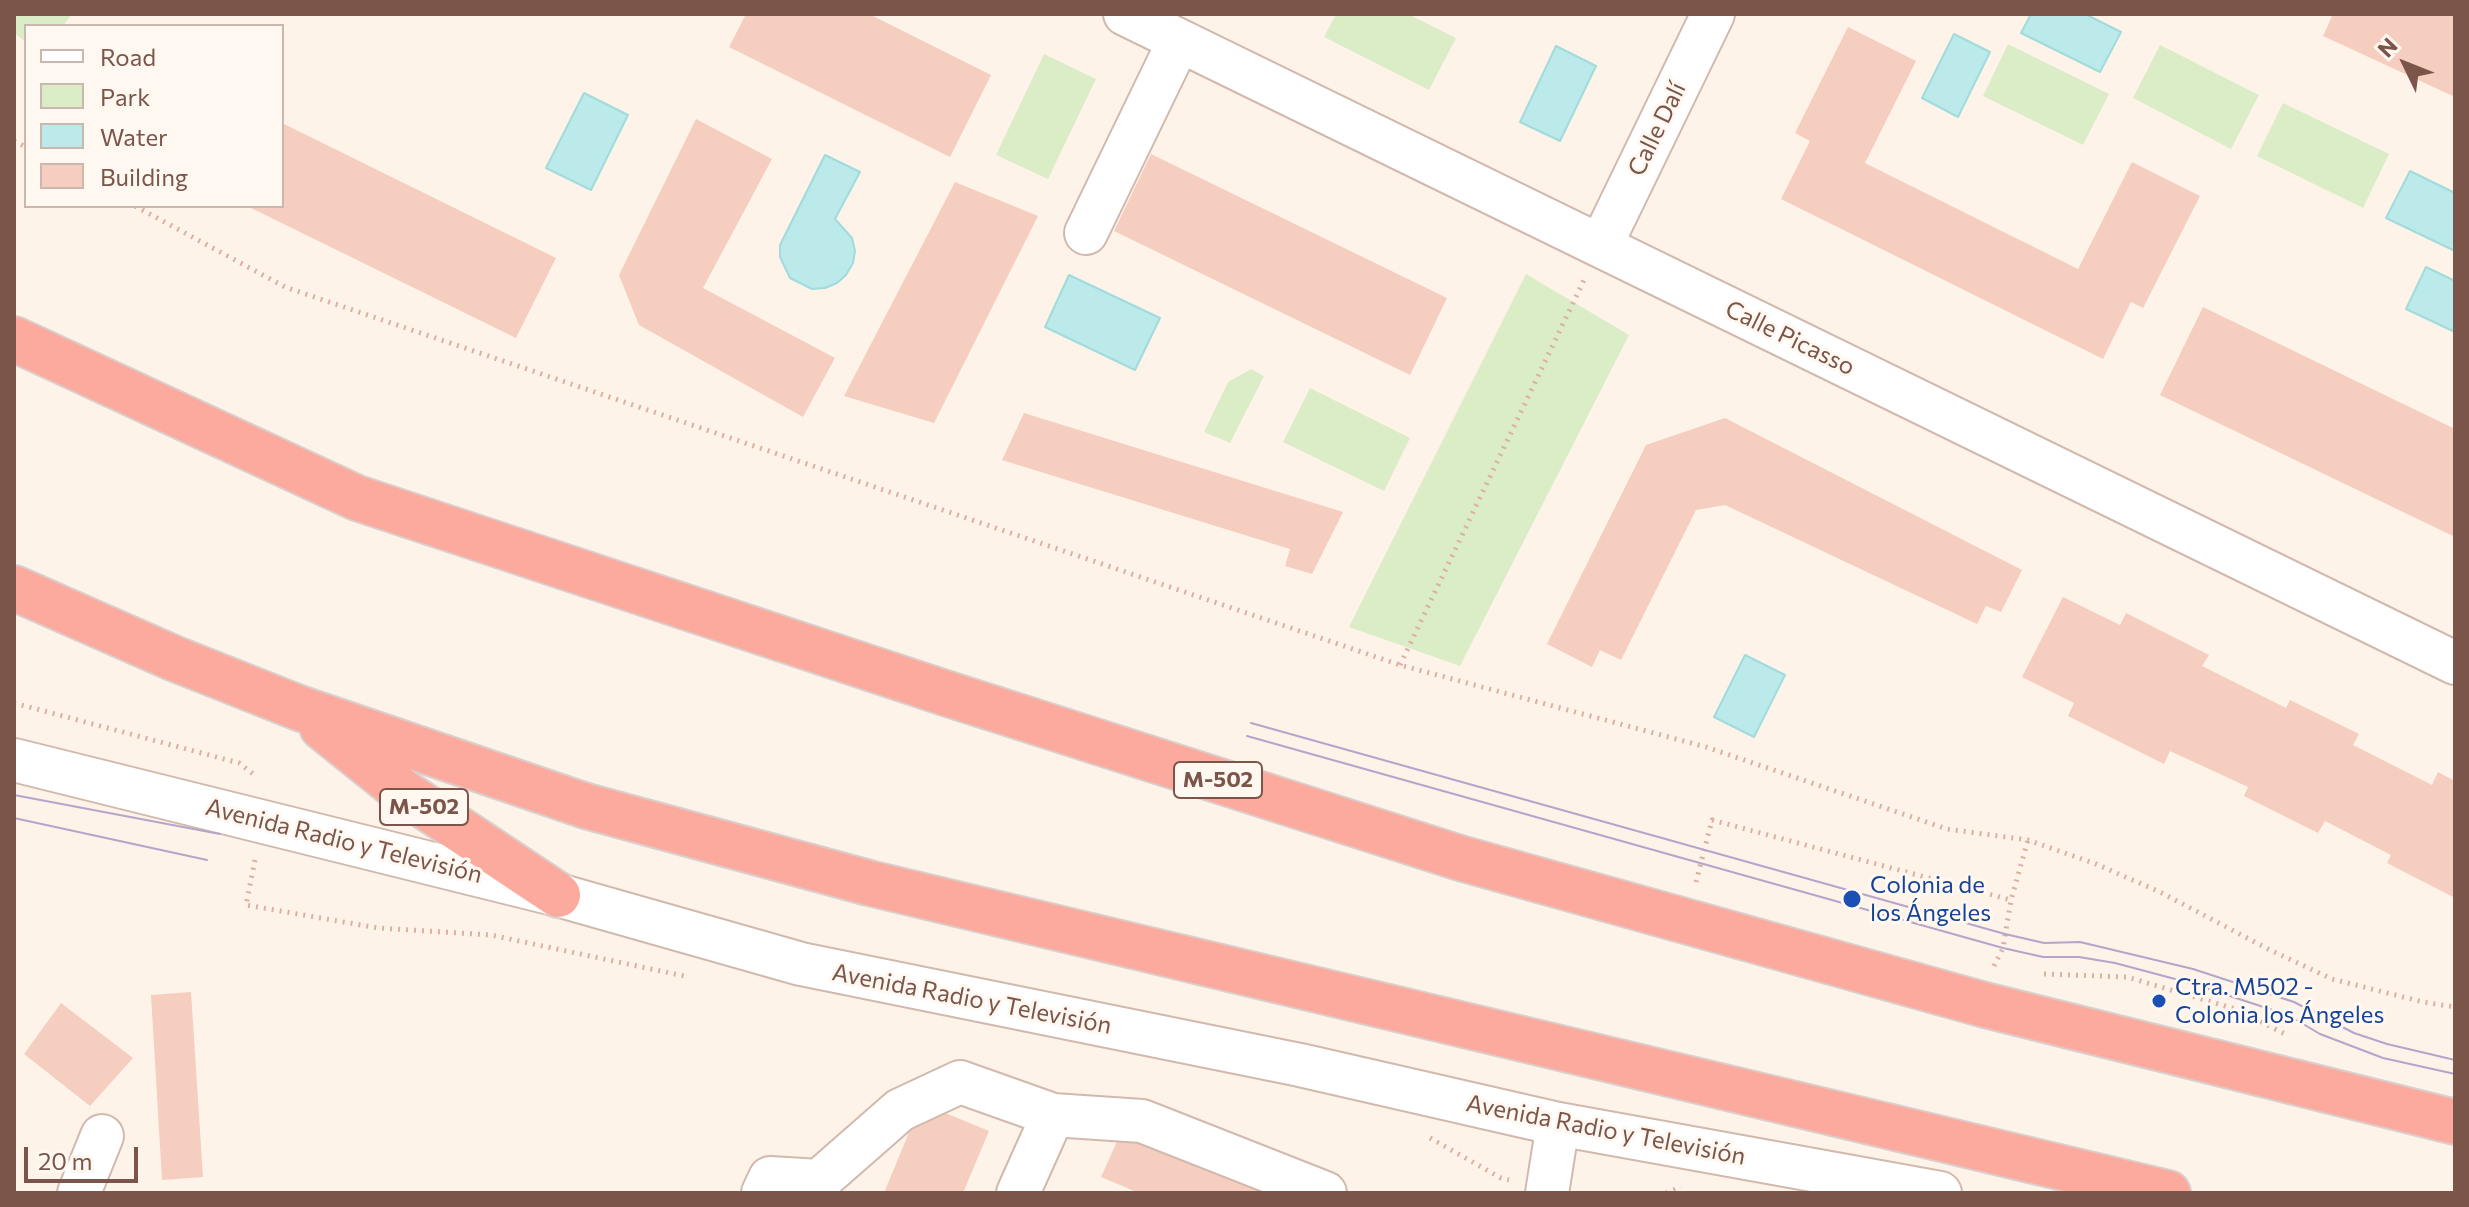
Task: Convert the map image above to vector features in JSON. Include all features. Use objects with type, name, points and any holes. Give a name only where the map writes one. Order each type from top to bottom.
[{"type":"highway","name":"M-502","points":[[14,339],[357,498],[957,697],[1460,858],[1985,1005],[2455,1122]]},
{"type":"highway","name":"M-502","points":[[14,588],[173,658],[299,708],[586,806],[869,883],[2168,1193]]},
{"type":"highway","name":"M-502","points":[[299,708],[403,792],[558,895]]},
{"type":"street","name":"Calle Dalí","points":[[1601,245],[1713,14]]},
{"type":"street","name":"Calle Picasso","points":[[1158,25],[2455,663]]},
{"type":"street","points":[[1086,233],[1158,25]]},
{"type":"street","name":"Avenida Radio y Televisión","points":[[14,760],[558,895],[801,964],[1300,1065],[1558,1124],[1940,1193]]},
{"type":"street","points":[[763,1193],[770,1178],[819,1181],[900,1110],[960,1082],[1053,1115],[1142,1121],[1325,1193]]},
{"type":"street","points":[[1018,1193],[1053,1115]]},
{"type":"street","points":[[1547,1193],[1558,1124]]},
{"type":"street","points":[[79,1193],[102,1136]]},
{"type":"path","points":[[139,208],[285,287],[1400,665],[1706,747],[1947,829],[2028,840],[2096,864],[2160,892],[2332,979],[2455,1007]]},
{"type":"path","points":[[1400,665],[1601,245]]},
{"type":"path","points":[[1693,891],[1712,820],[2011,900]]},
{"type":"path","points":[[2006,972],[1992,971],[2003,948],[2011,900],[2028,840]]},
{"type":"path","points":[[2034,974],[2127,977],[2235,1009],[2296,1040]]},
{"type":"green space","points":[[14,14],[72,14],[64,24],[24,24],[24,40],[14,33]]},
{"type":"green space","points":[[1336,14],[1408,14],[1456,38],[1429,90],[1324,37]]},
{"type":"green space","points":[[2008,44],[2109,94],[2083,145],[1983,96]]},
{"type":"green space","points":[[2160,45],[2259,95],[2231,149],[2133,98]]},
{"type":"green space","points":[[1044,54],[1096,79],[1048,179],[996,155]]},
{"type":"green space","points":[[2283,103],[2389,154],[2363,208],[2257,156]]},
{"type":"green space","points":[[1526,274],[1629,335],[1460,666],[1349,627]]},
{"type":"green space","points":[[1251,369],[1264,376],[1230,443],[1204,432],[1228,382]]},
{"type":"green space","points":[[1310,388],[1410,438],[1384,491],[1283,442]]},
{"type":"water","points":[[2031,14],[2085,14],[2121,32],[2100,72],[2021,33]]},
{"type":"water","points":[[1954,34],[1990,52],[1958,117],[1922,98]]},
{"type":"water","points":[[1556,46],[1596,66],[1560,141],[1520,122]]},
{"type":"water","points":[[584,93],[628,115],[591,190],[546,168]]},
{"type":"water","points":[[825,155],[860,172],[835,219],[852,238],[855,251],[853,263],[837,283],[812,289],[790,278],[780,257],[780,245]]},
{"type":"water","points":[[2410,171],[2455,193],[2455,251],[2386,218]]},
{"type":"water","points":[[2426,267],[2455,281],[2455,332],[2406,309]]},
{"type":"water","points":[[1069,275],[1160,318],[1135,370],[1045,327]]},
{"type":"water","points":[[1745,655],[1785,675],[1754,737],[1714,717]]},
{"type":"building","points":[[746,14],[869,14],[991,75],[950,157],[729,47]]},
{"type":"building","points":[[2333,14],[2455,14],[2455,97],[2323,36]]},
{"type":"building","points":[[1848,27],[1916,61],[1865,163],[2078,269],[2132,162],[2200,196],[2143,308],[2131,302],[2103,359],[1781,199],[1810,141],[1795,133]]},
{"type":"building","points":[[696,119],[772,159],[703,288],[835,358],[803,417],[639,325],[619,275]]},
{"type":"building","points":[[284,124],[556,258],[516,338],[251,208],[284,208]]},
{"type":"building","points":[[1151,154],[1447,298],[1410,375],[1114,231]]},
{"type":"building","points":[[955,182],[1038,216],[934,423],[844,396]]},
{"type":"building","points":[[2203,307],[2455,429],[2455,537],[2160,395]]},
{"type":"building","points":[[1024,413],[1343,512],[1312,574],[1285,566],[1290,549],[1002,460]]},
{"type":"building","points":[[1725,418],[2022,570],[2001,612],[1986,606],[1977,624],[1725,505],[1696,510],[1621,660],[1600,650],[1592,667],[1547,644],[1646,445]]},
{"type":"building","points":[[2063,597],[2120,625],[2126,613],[2209,655],[2202,666],[2286,708],[2290,700],[2359,734],[2353,745],[2432,785],[2438,772],[2455,781],[2455,898],[2387,863],[2391,855],[2325,821],[2318,833],[2244,796],[2248,787],[2170,751],[2164,764],[2068,716],[2074,703],[2022,677]]},
{"type":"building","points":[[191,992],[203,1177],[162,1180],[151,995]]},
{"type":"building","points":[[61,1003],[133,1058],[90,1106],[24,1054]]},
{"type":"building","points":[[921,1103],[989,1131],[963,1193],[884,1193]]},
{"type":"building","points":[[1124,1126],[1259,1185],[1256,1193],[1139,1193],[1101,1177]]},
{"type":"tram line","points":[[1251,723],[2005,934],[2044,943],[2080,942],[2193,969],[2294,1002],[2354,1033],[2455,1060]]},
{"type":"tram line","points":[[1247,736],[2003,948],[2043,957],[2079,957],[2115,963],[2190,983],[2288,1015],[2320,1034],[2383,1058],[2455,1074]]},
{"type":"tram line","points":[[14,795],[220,834]]},
{"type":"tram line","points":[[14,818],[207,860]]},
{"type":"place","name":"Colonia de los Ángeles","points":[[1852,899]]},
{"type":"place","name":"Ctra. M502 - Colonia los Ángeles","points":[[2159,1001]]}]
